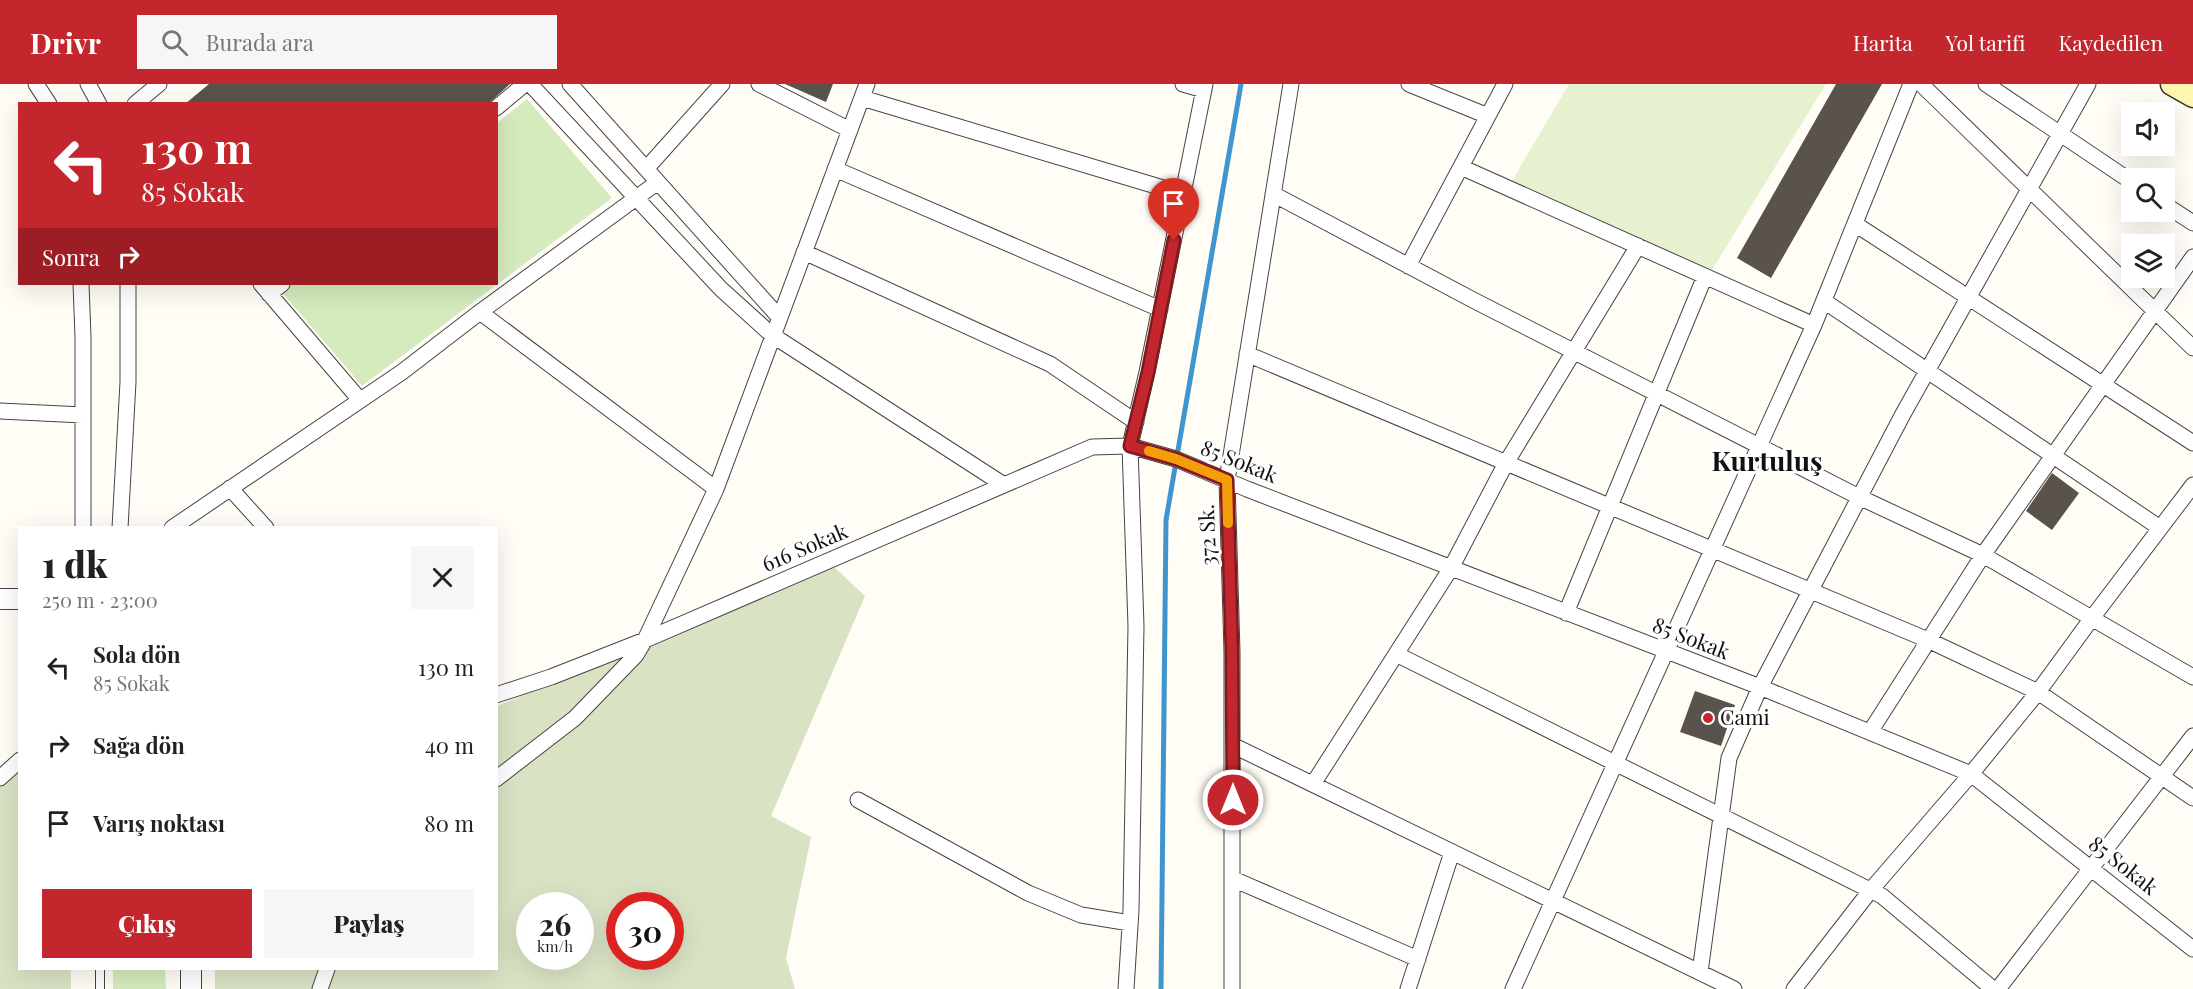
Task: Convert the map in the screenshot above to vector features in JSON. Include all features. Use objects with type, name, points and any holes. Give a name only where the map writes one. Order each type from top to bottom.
[{"type":"main road","points":[[2172,84],[2193,96]]},
{"type":"main road","points":[[2183,84],[2193,90]]},
{"type":"street","points":[[36,84],[48,102]]},
{"type":"street","points":[[88,84],[98,102]]},
{"type":"street","points":[[137,102],[159,84]]},
{"type":"street","points":[[498,106],[525,84]]},
{"type":"street","points":[[530,84],[721,289],[772,335],[1004,485]]},
{"type":"street","points":[[570,84],[779,317]]},
{"type":"street","points":[[646,169],[722,84]]},
{"type":"street","points":[[759,84],[850,130]]},
{"type":"street","points":[[1126,989],[1130,923],[1136,626],[1130,446],[1204,87],[1183,84]]},
{"type":"street","name":"372 Sk.","points":[[1232,989],[1232,745],[1227,480],[1291,84]]},
{"type":"street","points":[[1409,84],[1488,116]]},
{"type":"street","points":[[1408,266],[1504,84]]},
{"type":"street","points":[[1514,989],[1814,326],[1911,84]]},
{"type":"street","points":[[1921,84],[2193,348]]},
{"type":"street","points":[[1986,84],[2121,175]]},
{"type":"street","points":[[1700,972],[1729,758],[1760,687],[1928,370],[2088,84]]},
{"type":"street","points":[[498,777],[575,718],[636,656],[645,640],[716,489],[865,91],[1183,194]]},
{"type":"street","points":[[1461,167],[1814,326]]},
{"type":"street","points":[[835,169],[1160,309]]},
{"type":"street","points":[[175,526],[402,372],[658,182]]},
{"type":"street","points":[[1273,194],[1859,498],[1983,555],[2193,677]]},
{"type":"street","points":[[2175,211],[2193,223]]},
{"type":"street","points":[[1855,224],[2193,443]]},
{"type":"street","points":[[1313,784],[1451,568],[1506,463],[1638,246]]},
{"type":"street","points":[[804,252],[1050,364],[1136,422]]},
{"type":"street","points":[[1870,732],[1983,555],[2102,383],[2193,257]]},
{"type":"street","points":[[1566,613],[1705,276]]},
{"type":"street","points":[[81,285],[83,526]]},
{"type":"street","points":[[120,526],[128,382],[128,285]]},
{"type":"street","points":[[265,289],[360,400]]},
{"type":"street","points":[[1824,301],[2160,528]]},
{"type":"street","points":[[480,312],[716,489]]},
{"type":"street","points":[[1247,354],[1928,640],[2038,692],[2193,798]]},
{"type":"street","points":[[0,411],[83,415]]},
{"type":"street","name":"616 Sokak","points":[[498,694],[645,640],[1092,447],[1130,446]]},
{"type":"street","name":"85 Sokak","points":[[1130,446],[1176,459],[1665,652],[1760,687],[1971,774],[2193,949]]},
{"type":"street","points":[[1794,989],[1870,891],[2038,692],[2193,485]]},
{"type":"street","points":[[230,488],[264,526]]},
{"type":"street","points":[[0,599],[18,599]]},
{"type":"street","points":[[1396,654],[1882,896],[1993,989]]},
{"type":"street","points":[[1998,989],[2193,736]]},
{"type":"street","points":[[1232,745],[1734,989]]},
{"type":"street","points":[[0,778],[18,762]]},
{"type":"street","points":[[858,800],[1028,893],[1081,915],[1130,923]]},
{"type":"street","points":[[1408,989],[1452,852]]},
{"type":"street","points":[[1233,879],[1418,959]]},
{"type":"street","points":[[191,970],[191,989]]},
{"type":"street","points":[[320,989],[327,970]]},
{"type":"lane","points":[[100,970],[100,989]]},
{"type":"green space","points":[[1569,84],[1826,84],[1712,270],[1510,184]]},
{"type":"green space","points":[[527,99],[612,198],[498,284],[498,122]]},
{"type":"green space","points":[[287,285],[496,285],[362,386],[280,290]]},
{"type":"green space","points":[[833,566],[865,596],[771,816],[811,837],[786,958],[795,989],[215,989],[215,970],[498,970],[498,706]]},
{"type":"green space","points":[[18,769],[18,970],[71,970],[71,989],[0,989],[0,787]]},
{"type":"green space","points":[[113,970],[165,970],[166,989],[113,989]]},
{"type":"building","points":[[209,84],[510,84],[490,102],[187,102]]},
{"type":"building","points":[[785,84],[833,84],[826,102]]},
{"type":"building","points":[[1836,84],[1882,84],[1771,278],[1737,258]]},
{"type":"building","points":[[2052,473],[2079,493],[2052,530],[2026,511]]},
{"type":"building","name":"Cami","points":[[1695,691],[1735,705],[1721,746],[1680,732]]},
{"type":"waterway","points":[[1161,989],[1166,520],[1241,84]]},
{"type":"slow traffic","points":[[1149,451],[1176,459],[1227,480],[1228,523]]},
{"type":"place","name":"Cami","points":[[1708,718]]},
{"type":"district","name":"Kurtuluş","points":[[1767,462]]},
{"type":"route","points":[[1174,240],[1148,372],[1130,446],[1176,459],[1227,480],[1233,800]]}]
